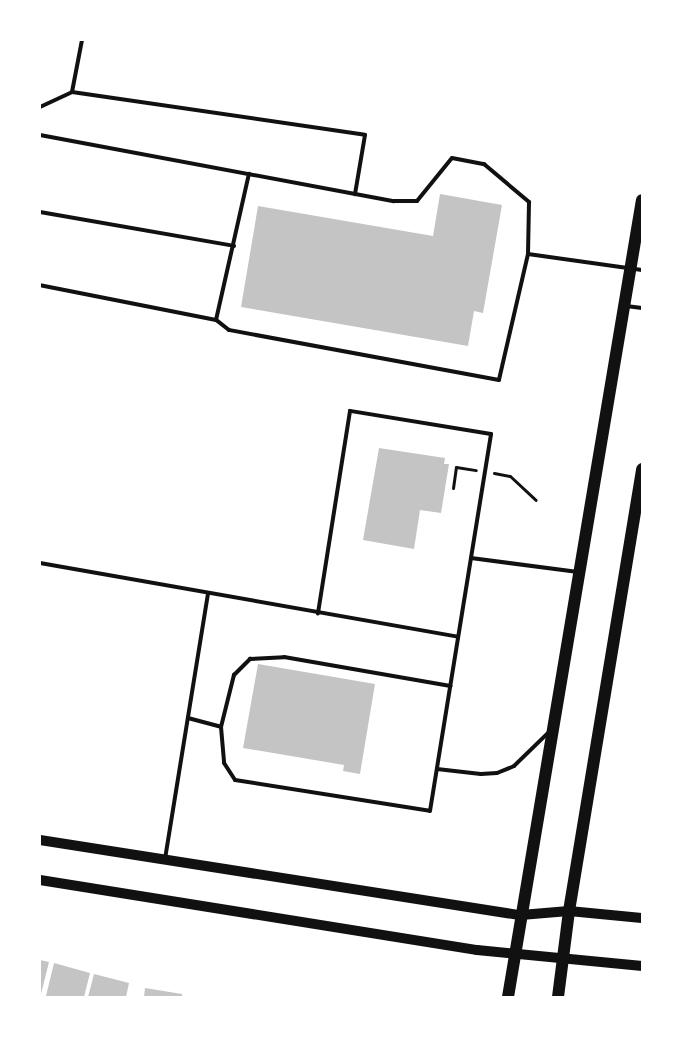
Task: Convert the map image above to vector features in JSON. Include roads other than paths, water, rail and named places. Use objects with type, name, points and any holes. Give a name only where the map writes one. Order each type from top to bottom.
[{"type":"main road","points":[[508,997],[520,915],[624,305],[636,270],[642,200]]},
{"type":"main road","points":[[558,997],[569,911],[642,469]]},
{"type":"main road","points":[[40,840],[520,915],[569,911],[642,918]]},
{"type":"main road","points":[[40,880],[514,954],[642,966]]},
{"type":"lane","points":[[72,92],[82,40]]},
{"type":"lane","points":[[40,107],[72,92],[365,135],[355,194]]},
{"type":"lane","points":[[40,135],[394,201],[417,201],[452,158],[484,164],[529,202],[528,254],[499,380],[229,330],[216,320],[40,285]]},
{"type":"lane","points":[[216,320],[249,174]]},
{"type":"lane","points":[[40,212],[234,246]]},
{"type":"lane","points":[[528,254],[636,270]]},
{"type":"lane","points":[[624,305],[642,308]]},
{"type":"lane","points":[[318,613],[350,411],[491,434],[430,811],[235,780],[224,763],[221,727],[234,675],[250,659],[284,657],[450,686]]},
{"type":"lane","points":[[471,558],[579,572]]},
{"type":"lane","points":[[40,563],[458,638]]},
{"type":"lane","points":[[165,859],[208,594]]},
{"type":"lane","points":[[188,718],[221,727]]},
{"type":"lane","points":[[437,769],[482,774],[497,773],[514,766],[552,728]]}]
